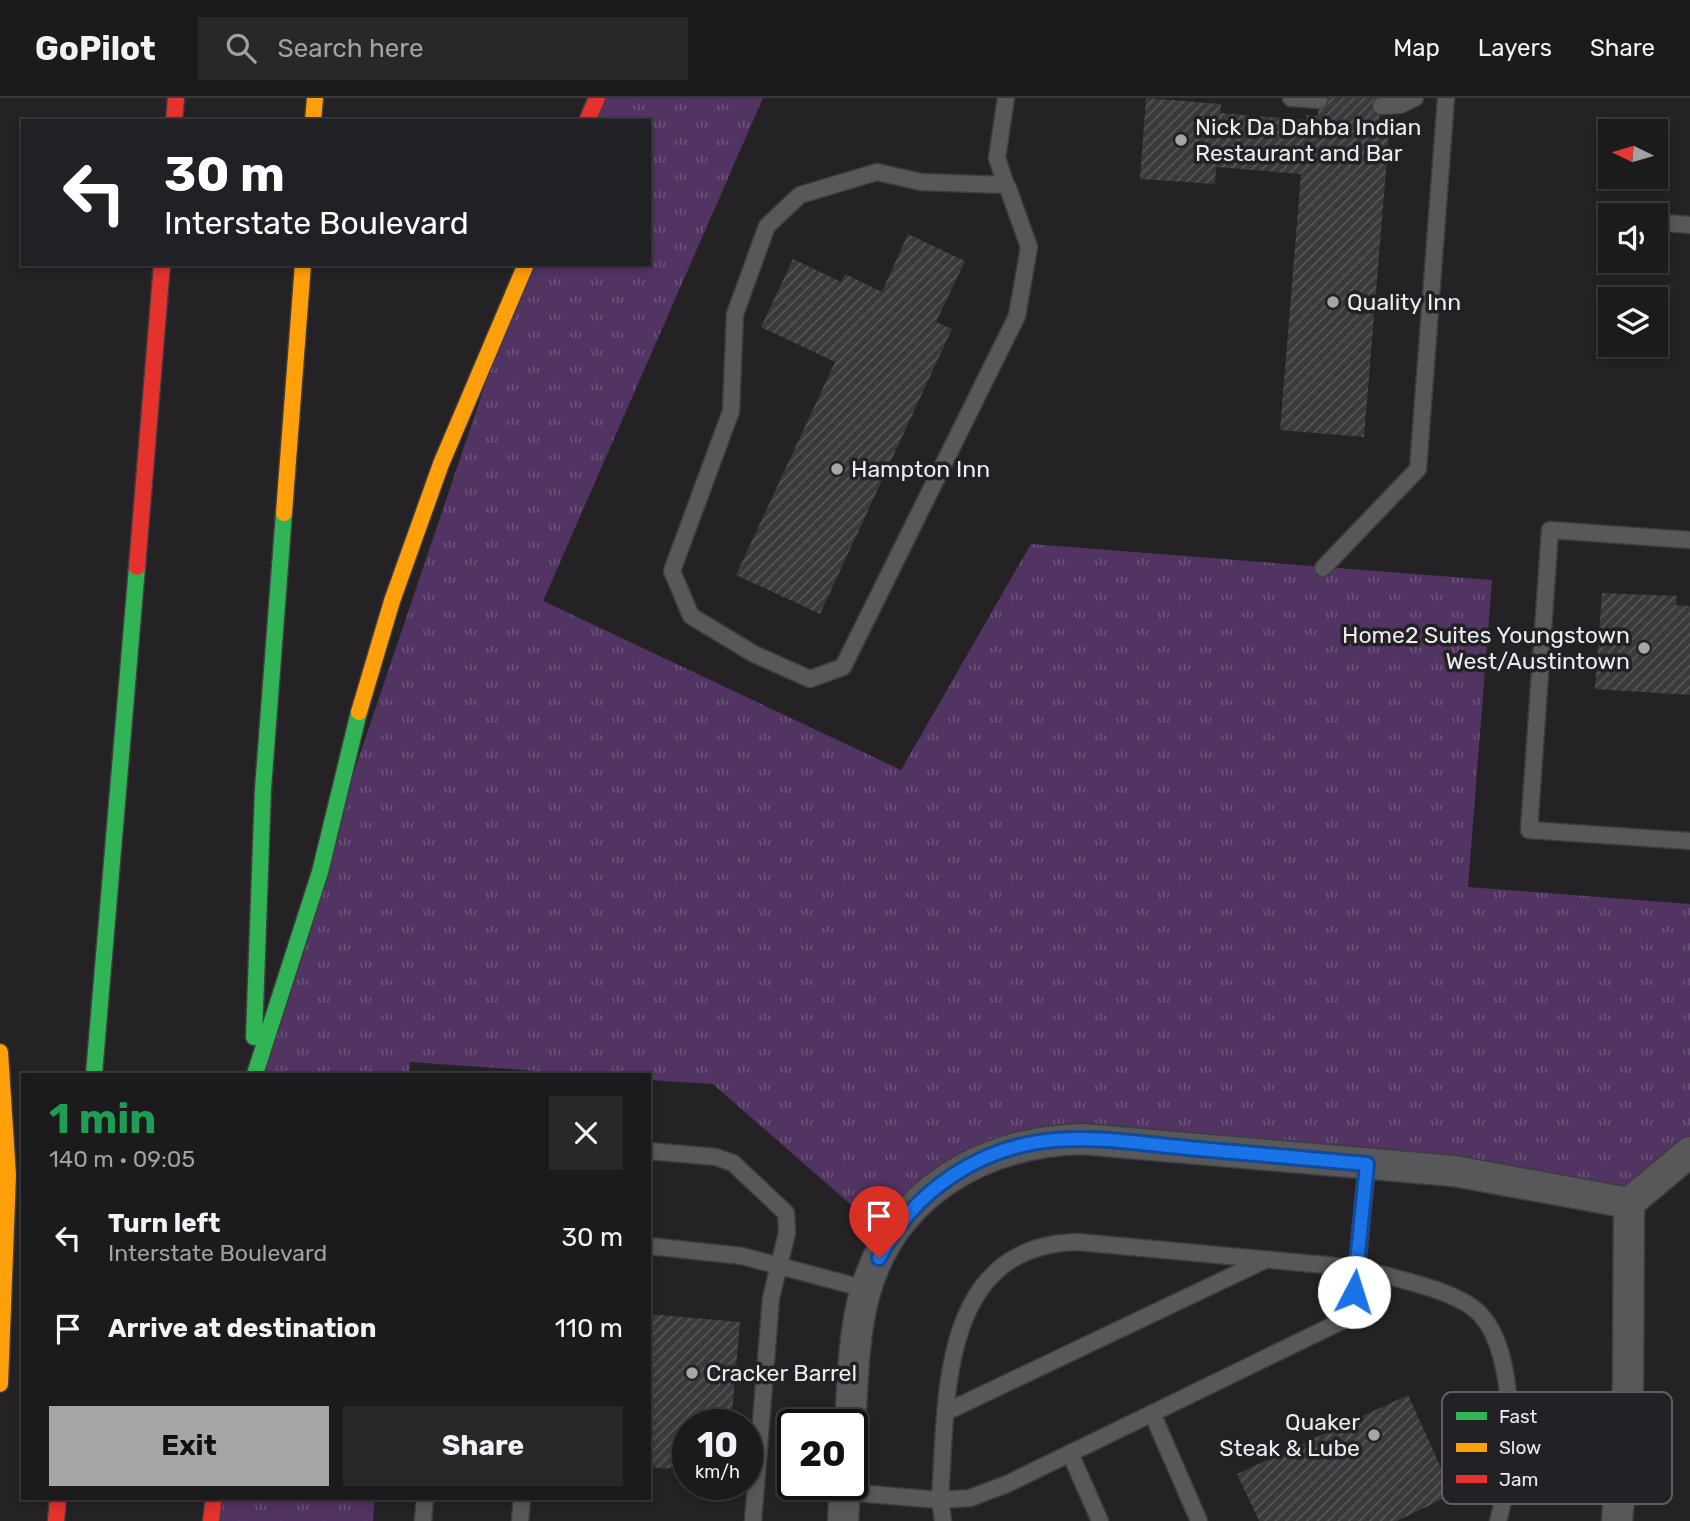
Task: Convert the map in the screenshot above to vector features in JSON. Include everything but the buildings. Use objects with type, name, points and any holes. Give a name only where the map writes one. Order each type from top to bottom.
[{"type":"highway","points":[[174,119],[176,98]]},
{"type":"highway","points":[[313,119],[315,98]]},
{"type":"highway","points":[[588,119],[597,98]]},
{"type":"highway","points":[[93,1073],[162,266]]},
{"type":"highway","points":[[254,1073],[263,789],[303,266]]},
{"type":"highway","points":[[254,1073],[320,872],[349,745],[391,601],[441,464],[525,266]]},
{"type":"highway","points":[[0,1052],[7,1101],[5,1313],[0,1384]]},
{"type":"highway","points":[[56,1521],[58,1500]]},
{"type":"highway","points":[[211,1521],[214,1500]]},
{"type":"street","points":[[851,1409],[857,1332],[866,1289],[889,1238],[913,1208],[950,1176],[1004,1149],[1028,1143],[1082,1139],[1454,1171],[1629,1203],[1687,1158]]},
{"type":"street","points":[[1627,1392],[1629,1203]]},
{"type":"lane","points":[[1006,98],[997,158],[1029,247],[1017,316],[843,667],[810,679],[754,654],[691,616],[672,571],[731,411],[735,314],[767,226],[800,195],[877,172],[921,181],[1006,185]]},
{"type":"lane","points":[[1291,98],[1319,100]]},
{"type":"lane","points":[[1381,106],[1400,105],[1415,98]]},
{"type":"lane","points":[[1322,568],[1418,469],[1446,98]]},
{"type":"lane","points":[[1668,223],[1690,225]]},
{"type":"lane","points":[[1690,540],[1550,530],[1529,830],[1690,841]]},
{"type":"lane","points":[[651,1151],[716,1157],[733,1163],[786,1213],[788,1233],[771,1298],[753,1521]]},
{"type":"lane","points":[[868,1499],[970,1498],[1070,1453],[1352,1316],[1367,1164]]},
{"type":"lane","points":[[943,1521],[940,1500],[951,1361],[965,1311],[989,1277],[1023,1253],[1051,1243],[1078,1242],[1357,1268],[1454,1297],[1480,1313],[1495,1335],[1505,1372],[1506,1392]]},
{"type":"lane","points":[[651,1246],[709,1250],[866,1289]]},
{"type":"lane","points":[[946,1412],[1265,1260]]},
{"type":"lane","points":[[1152,1413],[1199,1521]]},
{"type":"lane","points":[[1070,1453],[1100,1521]]},
{"type":"lane","points":[[423,1521],[425,1500]]},
{"type":"lane","points":[[520,1521],[522,1500]]},
{"type":"green space","points":[[597,98],[763,98],[543,601],[901,770],[1031,544],[1492,580],[1468,887],[1690,904],[1690,1152],[1629,1203],[1454,1171],[1004,1149],[889,1238],[713,1084],[651,1080],[651,1073],[565,1073],[410,1062],[409,1073],[255,1073],[320,872],[525,266],[651,266],[651,119],[588,119]]},
{"type":"green space","points":[[212,1500],[375,1500],[373,1521],[210,1521]]},
{"type":"traffic: fast","points":[[254,1037],[263,789],[284,513]]},
{"type":"traffic: fast","points":[[94,1073],[137,567]]},
{"type":"traffic: fast","points":[[255,1073],[320,872],[359,712]]},
{"type":"traffic: slow","points":[[313,119],[315,98]]},
{"type":"traffic: slow","points":[[284,513],[303,266]]},
{"type":"traffic: slow","points":[[359,712],[392,601],[441,464],[525,266]]},
{"type":"traffic: slow","points":[[0,1052],[8,1175],[0,1384]]},
{"type":"traffic: jam","points":[[174,119],[176,98]]},
{"type":"traffic: jam","points":[[588,119],[597,98]]},
{"type":"traffic: jam","points":[[137,567],[162,266]]},
{"type":"traffic: jam","points":[[56,1521],[58,1500]]},
{"type":"traffic: jam","points":[[211,1521],[214,1500]]},
{"type":"place","name":"Nick Da Dahba Indian Restaurant and Bar","points":[[1181,140]]},
{"type":"place","name":"Quality Inn","points":[[1333,302]]},
{"type":"place","name":"Hampton Inn","points":[[837,469]]},
{"type":"place","name":"Home2 Suites Youngstown West/Austintown","points":[[1644,648]]},
{"type":"place","name":"Cracker Barrel","points":[[692,1373]]},
{"type":"place","name":"Quaker Steak & Lube","points":[[1374,1435]]},
{"type":"route","points":[[879,1258],[889,1238],[913,1208],[950,1176],[1004,1149],[1028,1143],[1082,1139],[1367,1164],[1354,1292]]}]
